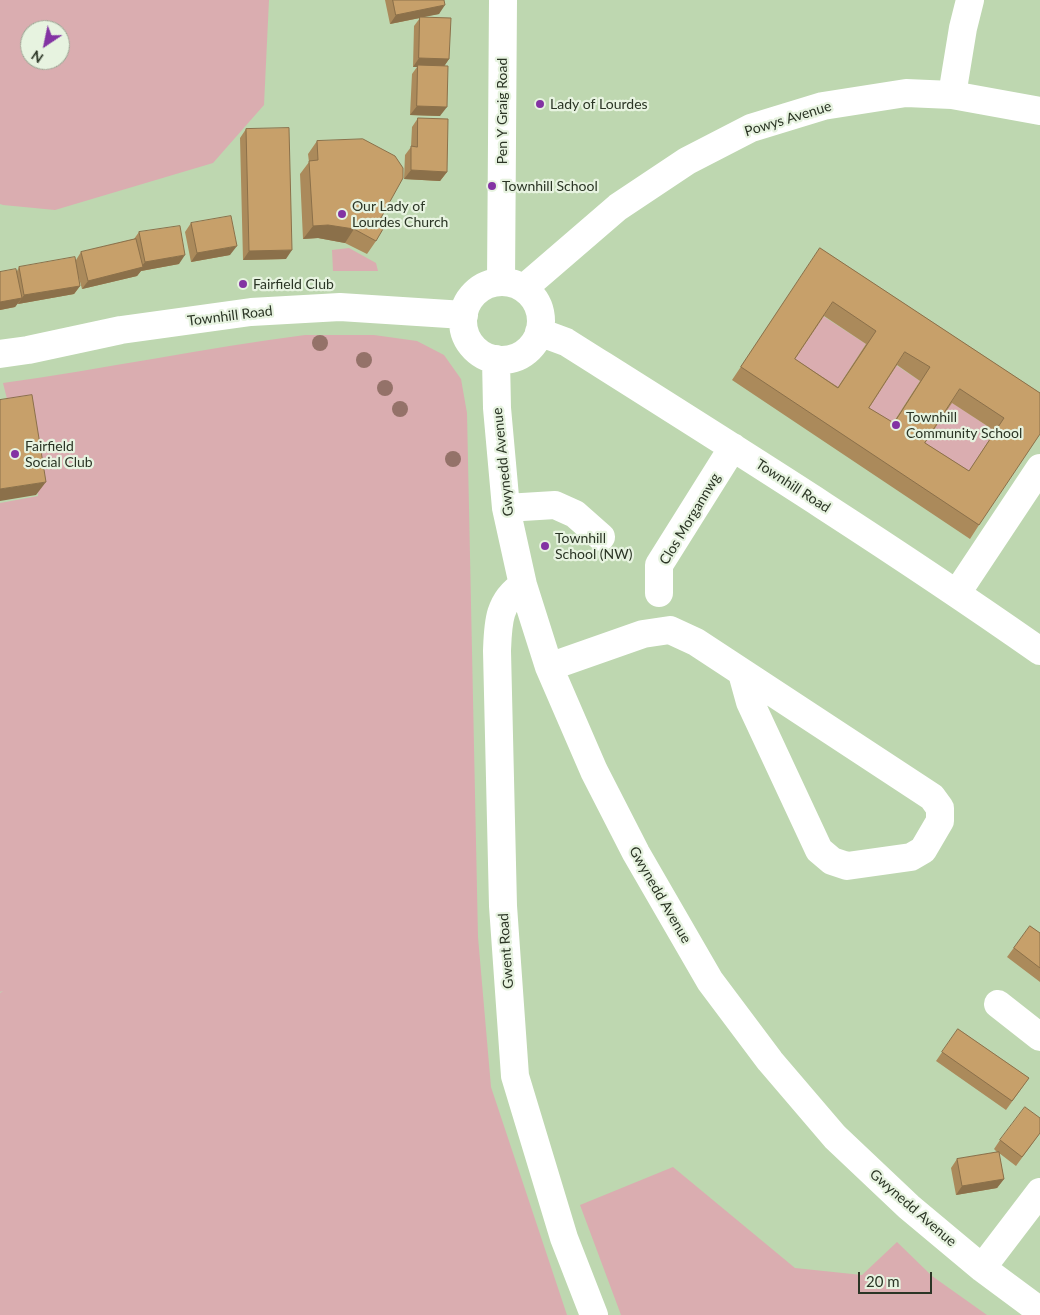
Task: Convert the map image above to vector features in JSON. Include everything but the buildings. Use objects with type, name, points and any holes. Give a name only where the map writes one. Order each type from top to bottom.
[{"type":"street","name":"Pen Y Graig Road","points":[[503,0],[512,285]]},
{"type":"street","points":[[952,95],[963,28],[970,0]]},
{"type":"street","name":"Powys Avenue","points":[[512,285],[618,207],[687,161],[752,128],[823,106],[906,93],[952,95],[1040,111]]},
{"type":"street","points":[[489,284],[512,285],[532,296],[539,308],[541,320],[539,332],[533,344],[523,354],[510,359],[496,359],[482,354],[471,344],[464,330],[464,315],[468,302],[478,290],[489,284]]},
{"type":"street","name":"Townhill Road","points":[[0,354],[28,350],[121,330],[251,312],[340,308],[464,315]]},
{"type":"street","name":"Townhill Road","points":[[539,332],[566,342],[733,448],[958,593],[1040,651]]},
{"type":"street","name":"Gwynedd Avenue","points":[[496,359],[497,408],[506,508],[523,585],[550,667],[594,771],[636,853],[710,981],[770,1061],[835,1137],[909,1207],[982,1268],[1040,1311]]},
{"type":"street","name":"Clos Morgannwg","points":[[659,593],[659,565],[733,448]]},
{"type":"street","points":[[958,593],[1040,468]]},
{"type":"street","points":[[506,508],[555,505],[575,514],[601,537]]},
{"type":"street","name":"Gwent Road","points":[[523,585],[511,592],[499,619],[497,652],[503,906],[515,1076],[564,1238],[594,1315]]},
{"type":"street","points":[[550,667],[643,634],[670,630],[696,642],[932,797],[940,808],[940,821],[923,850],[911,857],[847,866],[832,861],[819,850],[750,702],[742,673]]},
{"type":"street","points":[[998,1004],[1040,1037]]},
{"type":"street","points":[[982,1268],[1040,1192]]},
{"type":"shaded area","points":[[0,0],[269,0],[264,105],[213,163],[55,210],[0,204]]},
{"type":"shaded area","points":[[349,248],[376,263],[378,271],[333,271],[332,250]]},
{"type":"shaded area","points":[[823,316],[866,344],[829,401],[786,372]]},
{"type":"shaded area","points":[[305,335],[374,335],[417,341],[444,355],[461,379],[467,413],[478,937],[491,1087],[567,1315],[0,1315],[0,993],[3,991],[0,992],[0,503],[38,496],[26,406],[7,399],[3,383]]},
{"type":"shaded area","points":[[896,365],[920,381],[884,437],[860,421]]},
{"type":"shaded area","points":[[951,402],[995,431],[960,485],[916,456]]},
{"type":"shaded area","points":[[673,1167],[795,1268],[862,1275],[897,1242],[932,1276],[987,1315],[621,1315],[580,1205]]},
{"type":"place","name":"Lady of Lourdes","points":[[540,104]]},
{"type":"place","name":"Townhill School","points":[[492,186]]},
{"type":"place","name":"Our Lady of Lourdes Church","points":[[342,214]]},
{"type":"place","name":"Fairfield Club","points":[[243,284]]},
{"type":"place","name":"Townhill Community School","points":[[896,425]]},
{"type":"place","name":"Fairfield Social Club","points":[[15,454]]},
{"type":"place","name":"Townhill School (NW)","points":[[545,546]]}]
